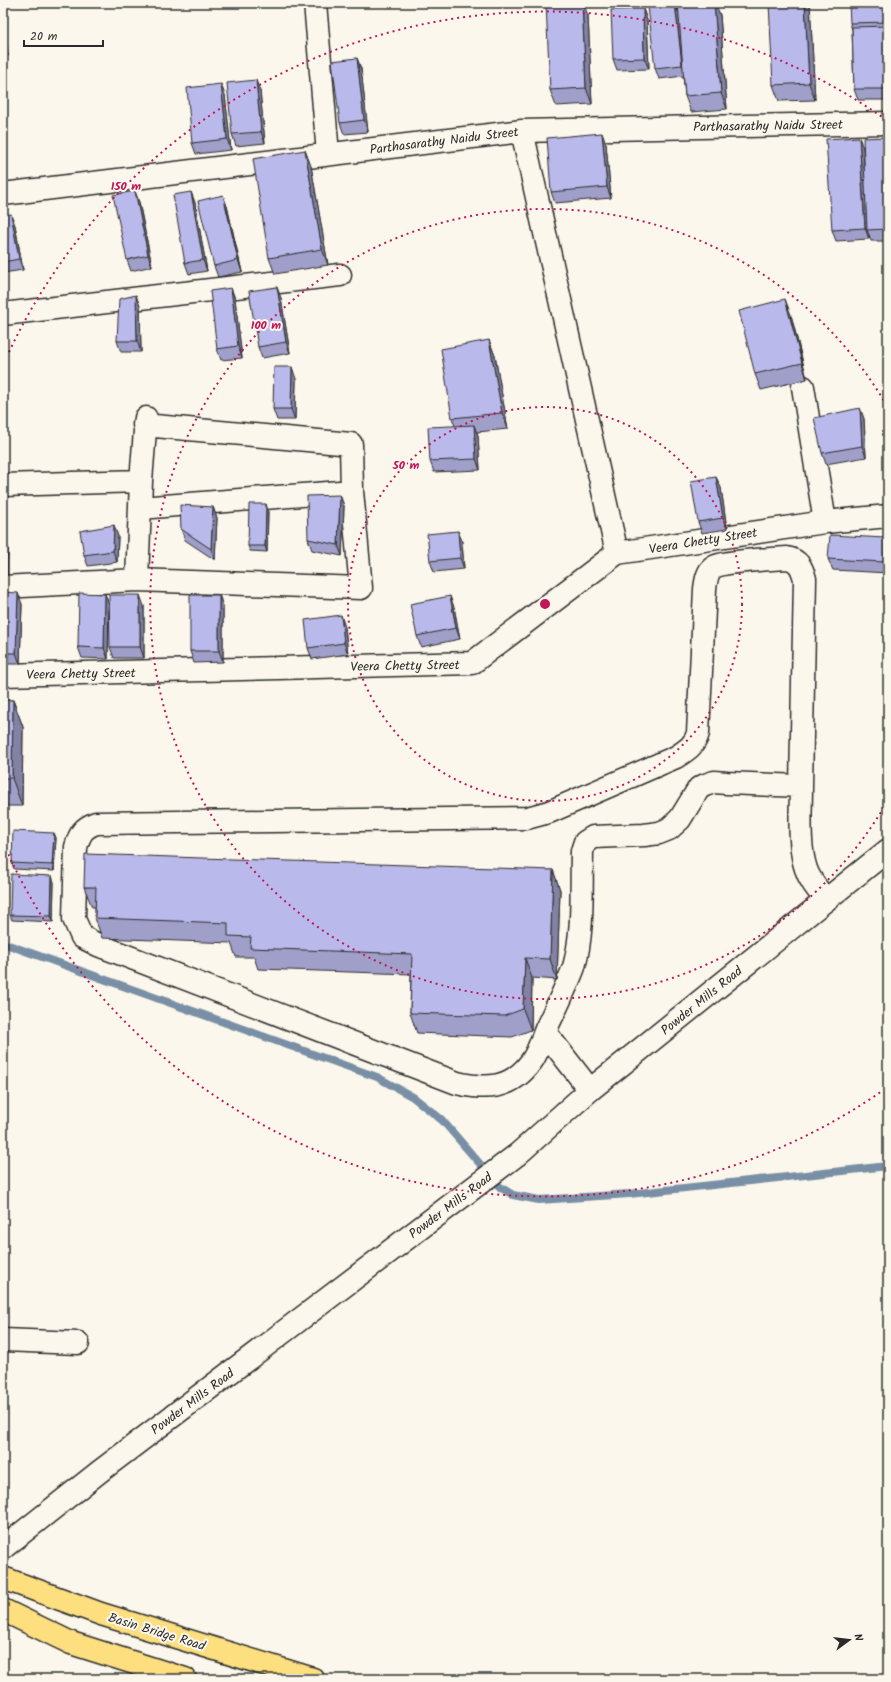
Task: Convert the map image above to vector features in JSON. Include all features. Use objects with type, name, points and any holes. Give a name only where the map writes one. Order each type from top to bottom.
[{"type":"main road","name":"Basin Bridge Road","points":[[3,1578],[101,1614],[313,1679]]},
{"type":"main road","points":[[3,1610],[71,1643],[185,1679]]},
{"type":"street","points":[[315,3],[328,154]]},
{"type":"street","name":"Parthasarathy Naidu Street","points":[[3,194],[522,131],[888,123]]},
{"type":"street","points":[[522,131],[617,553]]},
{"type":"street","points":[[3,314],[340,275]]},
{"type":"street","points":[[803,387],[825,522]]},
{"type":"street","points":[[3,586],[137,580],[361,588],[352,491],[351,444],[145,422],[137,580]]},
{"type":"street","points":[[3,485],[141,480]]},
{"type":"street","points":[[140,508],[352,491]]},
{"type":"street","name":"Veera Chetty Street","points":[[3,675],[472,663],[617,553],[825,522],[888,516]]},
{"type":"street","points":[[801,786],[714,782],[699,788],[680,819],[669,829],[659,833],[644,835],[593,837],[585,842],[582,851],[581,929],[578,954],[566,986],[531,1061],[518,1076],[503,1084],[488,1088],[474,1087],[457,1083],[98,945],[82,937],[74,918],[76,847],[79,837],[86,827],[96,823],[527,818],[549,812],[676,757],[696,742],[698,733],[705,589],[710,570],[714,567],[731,563],[788,558],[794,559],[800,564],[805,579],[801,786],[800,820],[806,869],[814,884],[826,900]]},
{"type":"street","name":"Powder Mills Road","points":[[3,1548],[99,1472],[518,1154],[590,1090],[888,850]]},
{"type":"street","points":[[545,1032],[590,1090]]},
{"type":"street","points":[[3,1340],[78,1343]]},
{"type":"building","points":[[546,3],[582,3],[586,88],[550,90]]},
{"type":"building","points":[[675,3],[682,65],[655,68],[648,6]]},
{"type":"building","points":[[678,3],[714,3],[721,93],[685,96]]},
{"type":"building","points":[[769,3],[805,3],[809,83],[773,85]]},
{"type":"building","points":[[849,3],[888,3],[888,22],[850,23]]},
{"type":"building","points":[[643,9],[644,58],[613,59],[611,10]]},
{"type":"building","points":[[888,26],[888,89],[854,89],[852,27]]},
{"type":"building","points":[[357,58],[364,120],[340,123],[332,61]]},
{"type":"building","points":[[256,80],[261,132],[232,134],[227,83]]},
{"type":"building","points":[[221,84],[227,139],[192,143],[187,88]]},
{"type":"building","points":[[602,133],[607,187],[551,192],[547,138]]},
{"type":"building","points":[[859,137],[865,228],[832,230],[826,139]]},
{"type":"building","points":[[887,137],[888,229],[867,230],[863,138]]},
{"type":"building","points":[[305,150],[322,249],[269,258],[253,159]]},
{"type":"building","points":[[135,191],[148,255],[127,260],[113,195]]},
{"type":"building","points":[[191,192],[203,260],[185,263],[173,195]]},
{"type":"building","points":[[223,195],[238,260],[214,266],[198,201]]},
{"type":"building","points":[[11,214],[19,259],[3,262],[3,215]]},
{"type":"building","points":[[277,287],[286,342],[258,347],[249,291]]},
{"type":"building","points":[[231,288],[238,346],[217,349],[210,291]]},
{"type":"building","points":[[136,295],[137,341],[117,341],[119,299]]},
{"type":"building","points":[[785,299],[802,363],[755,374],[739,311]]},
{"type":"building","points":[[489,340],[502,413],[452,418],[441,349]]},
{"type":"building","points":[[274,367],[292,367],[291,409],[273,409]]},
{"type":"building","points":[[860,408],[862,446],[822,453],[814,418]]},
{"type":"building","points":[[474,425],[476,459],[430,461],[428,427]]},
{"type":"building","points":[[716,477],[723,518],[698,522],[691,481]]},
{"type":"building","points":[[340,495],[338,545],[308,539],[307,496]]},
{"type":"building","points":[[249,504],[266,504],[265,546],[248,546]]},
{"type":"building","points":[[180,505],[213,507],[211,549],[181,529]]},
{"type":"building","points":[[114,525],[113,551],[84,555],[80,531]]},
{"type":"building","points":[[458,531],[460,558],[430,561],[427,534]]},
{"type":"building","points":[[830,535],[885,538],[884,562],[828,559]]},
{"type":"building","points":[[3,592],[18,593],[16,653],[3,653]]},
{"type":"building","points":[[79,593],[105,594],[104,648],[78,647]]},
{"type":"building","points":[[109,595],[140,595],[140,647],[110,647]]},
{"type":"building","points":[[190,595],[219,595],[219,651],[190,651]]},
{"type":"building","points":[[450,596],[456,628],[417,636],[410,604]]},
{"type":"building","points":[[341,615],[344,643],[308,648],[305,620]]},
{"type":"building","points":[[3,700],[13,700],[12,778],[3,778]]},
{"type":"building","points":[[13,831],[54,833],[52,865],[12,863]]},
{"type":"building","points":[[85,854],[553,870],[550,959],[525,958],[523,1009],[504,1016],[410,1013],[412,954],[250,948],[251,937],[228,936],[228,923],[95,918],[96,887],[84,887]]},
{"type":"building","points":[[11,874],[52,876],[51,916],[10,915]]},
{"type":"waterway","points":[[3,943],[377,1077],[413,1097],[442,1120],[500,1187],[513,1195],[539,1200],[629,1194],[888,1166]]}]
